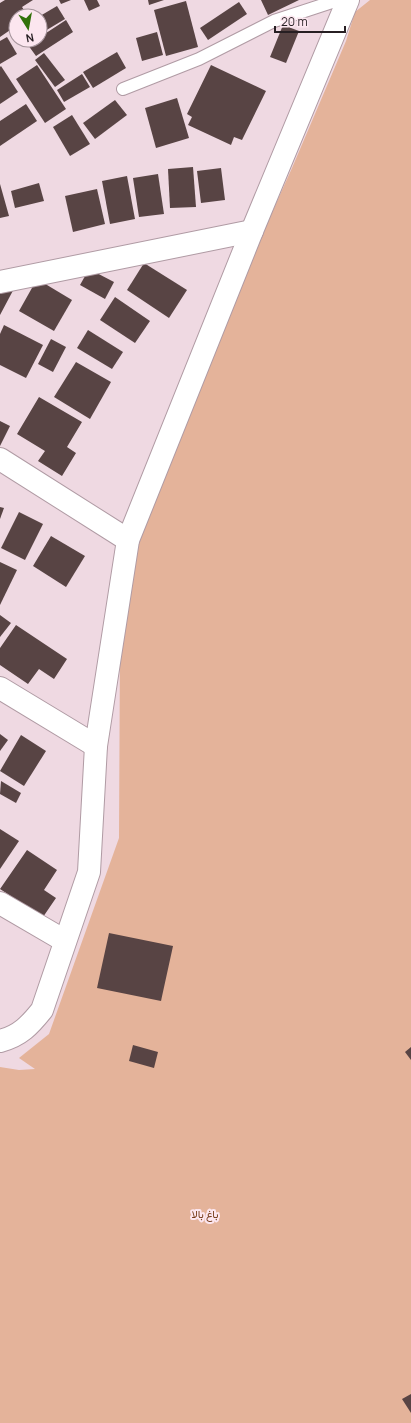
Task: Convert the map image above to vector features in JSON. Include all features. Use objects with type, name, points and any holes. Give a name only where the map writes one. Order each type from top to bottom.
[{"type":"street","points":[[0,1041],[13,1038],[28,1028],[42,1010],[89,872],[96,746],[128,540],[252,231],[348,0]]},
{"type":"street","points":[[0,282],[252,231]]},
{"type":"street","points":[[0,459],[128,540]]},
{"type":"street","points":[[0,688],[96,746]]},
{"type":"street","points":[[0,903],[65,941]]},
{"type":"lane","points":[[123,88],[199,59],[274,21],[338,0]]},
{"type":"green space","name":"باغ بالا","points":[[370,0],[411,0],[411,1423],[0,1423],[0,1067],[19,1070],[35,1069],[19,1058],[49,1034],[119,838],[120,641],[133,557],[168,444],[292,168],[346,41],[355,12]]},
{"type":"building","points":[[5,0],[33,0],[23,8],[8,8],[8,32],[0,37],[0,3]]},
{"type":"building","points":[[59,0],[71,0],[61,4]]},
{"type":"building","points":[[84,0],[97,0],[100,6],[89,11]]},
{"type":"building","points":[[148,0],[164,0],[149,5]]},
{"type":"building","points":[[261,0],[299,0],[268,15]]},
{"type":"building","points":[[186,1],[198,47],[166,56],[154,10]]},
{"type":"building","points":[[239,2],[247,14],[208,40],[200,28]]},
{"type":"building","points":[[57,6],[65,19],[48,29],[48,11]]},
{"type":"building","points":[[66,20],[73,32],[36,56],[30,48],[48,48],[48,32]]},
{"type":"building","points":[[283,25],[299,31],[286,63],[270,57]]},
{"type":"building","points":[[157,32],[163,55],[142,61],[136,38]]},
{"type":"building","points":[[7,37],[8,48],[13,48],[17,54],[0,64],[0,41]]},
{"type":"building","points":[[117,52],[126,68],[93,88],[83,72]]},
{"type":"building","points":[[44,53],[65,80],[55,87],[35,60]]},
{"type":"building","points":[[37,65],[66,109],[45,123],[16,79]]},
{"type":"building","points":[[211,65],[266,91],[242,140],[234,137],[231,145],[188,125],[192,117],[187,114]]},
{"type":"building","points":[[1,66],[18,92],[0,104],[0,67]]},
{"type":"building","points":[[82,74],[90,87],[64,102],[57,90]]},
{"type":"building","points":[[177,98],[189,138],[156,148],[145,108]]},
{"type":"building","points":[[115,100],[127,115],[95,139],[83,123]]},
{"type":"building","points":[[26,104],[37,121],[0,146],[0,121]]},
{"type":"building","points":[[72,115],[90,144],[70,156],[53,127]]},
{"type":"building","points":[[193,167],[196,207],[170,208],[168,169]]},
{"type":"building","points":[[221,168],[225,200],[201,203],[197,171]]},
{"type":"building","points":[[158,174],[164,214],[139,217],[133,178]]},
{"type":"building","points":[[127,176],[135,219],[110,224],[102,181]]},
{"type":"building","points":[[39,183],[44,201],[15,208],[11,191]]},
{"type":"building","points":[[0,184],[9,216],[0,218]]},
{"type":"building","points":[[97,189],[105,224],[73,232],[65,196]]},
{"type":"building","points":[[144,263],[187,290],[169,318],[127,290]]},
{"type":"building","points":[[89,269],[114,282],[105,299],[80,285]]},
{"type":"building","points":[[37,279],[72,300],[54,331],[19,311]]},
{"type":"building","points":[[17,283],[0,315],[0,286]]},
{"type":"building","points":[[115,297],[150,321],[135,343],[100,320]]},
{"type":"building","points":[[4,325],[43,345],[26,378],[0,365],[0,334]]},
{"type":"building","points":[[88,330],[123,352],[112,369],[77,348]]},
{"type":"building","points":[[51,339],[66,347],[53,372],[38,364]]},
{"type":"building","points":[[76,362],[111,382],[90,419],[54,397]]},
{"type":"building","points":[[39,397],[82,422],[67,447],[76,453],[62,476],[38,461],[45,451],[17,434]]},
{"type":"building","points":[[0,421],[10,426],[0,446]]},
{"type":"building","points":[[0,507],[4,508],[0,519]]},
{"type":"building","points":[[19,512],[43,524],[25,560],[1,548]]},
{"type":"building","points":[[51,536],[85,556],[66,587],[33,566]]},
{"type":"building","points":[[0,562],[17,570],[0,605]]},
{"type":"building","points":[[0,615],[11,623],[0,637]]},
{"type":"building","points":[[16,625],[67,659],[54,679],[39,669],[28,684],[0,665],[0,648]]},
{"type":"building","points":[[0,734],[8,740],[0,751]]},
{"type":"building","points":[[21,735],[46,751],[24,786],[0,771]]},
{"type":"building","points":[[1,781],[21,793],[16,803],[0,794]]},
{"type":"building","points":[[0,829],[19,841],[0,869]]},
{"type":"building","points":[[27,850],[57,870],[44,890],[56,898],[43,917],[0,889]]},
{"type":"building","points":[[109,933],[173,946],[161,1001],[97,988]]},
{"type":"building","points":[[133,1045],[158,1052],[154,1068],[129,1061]]},
{"type":"building","points":[[411,1047],[411,1060],[405,1052]]},
{"type":"building","points":[[411,1394],[411,1413],[402,1399]]}]
